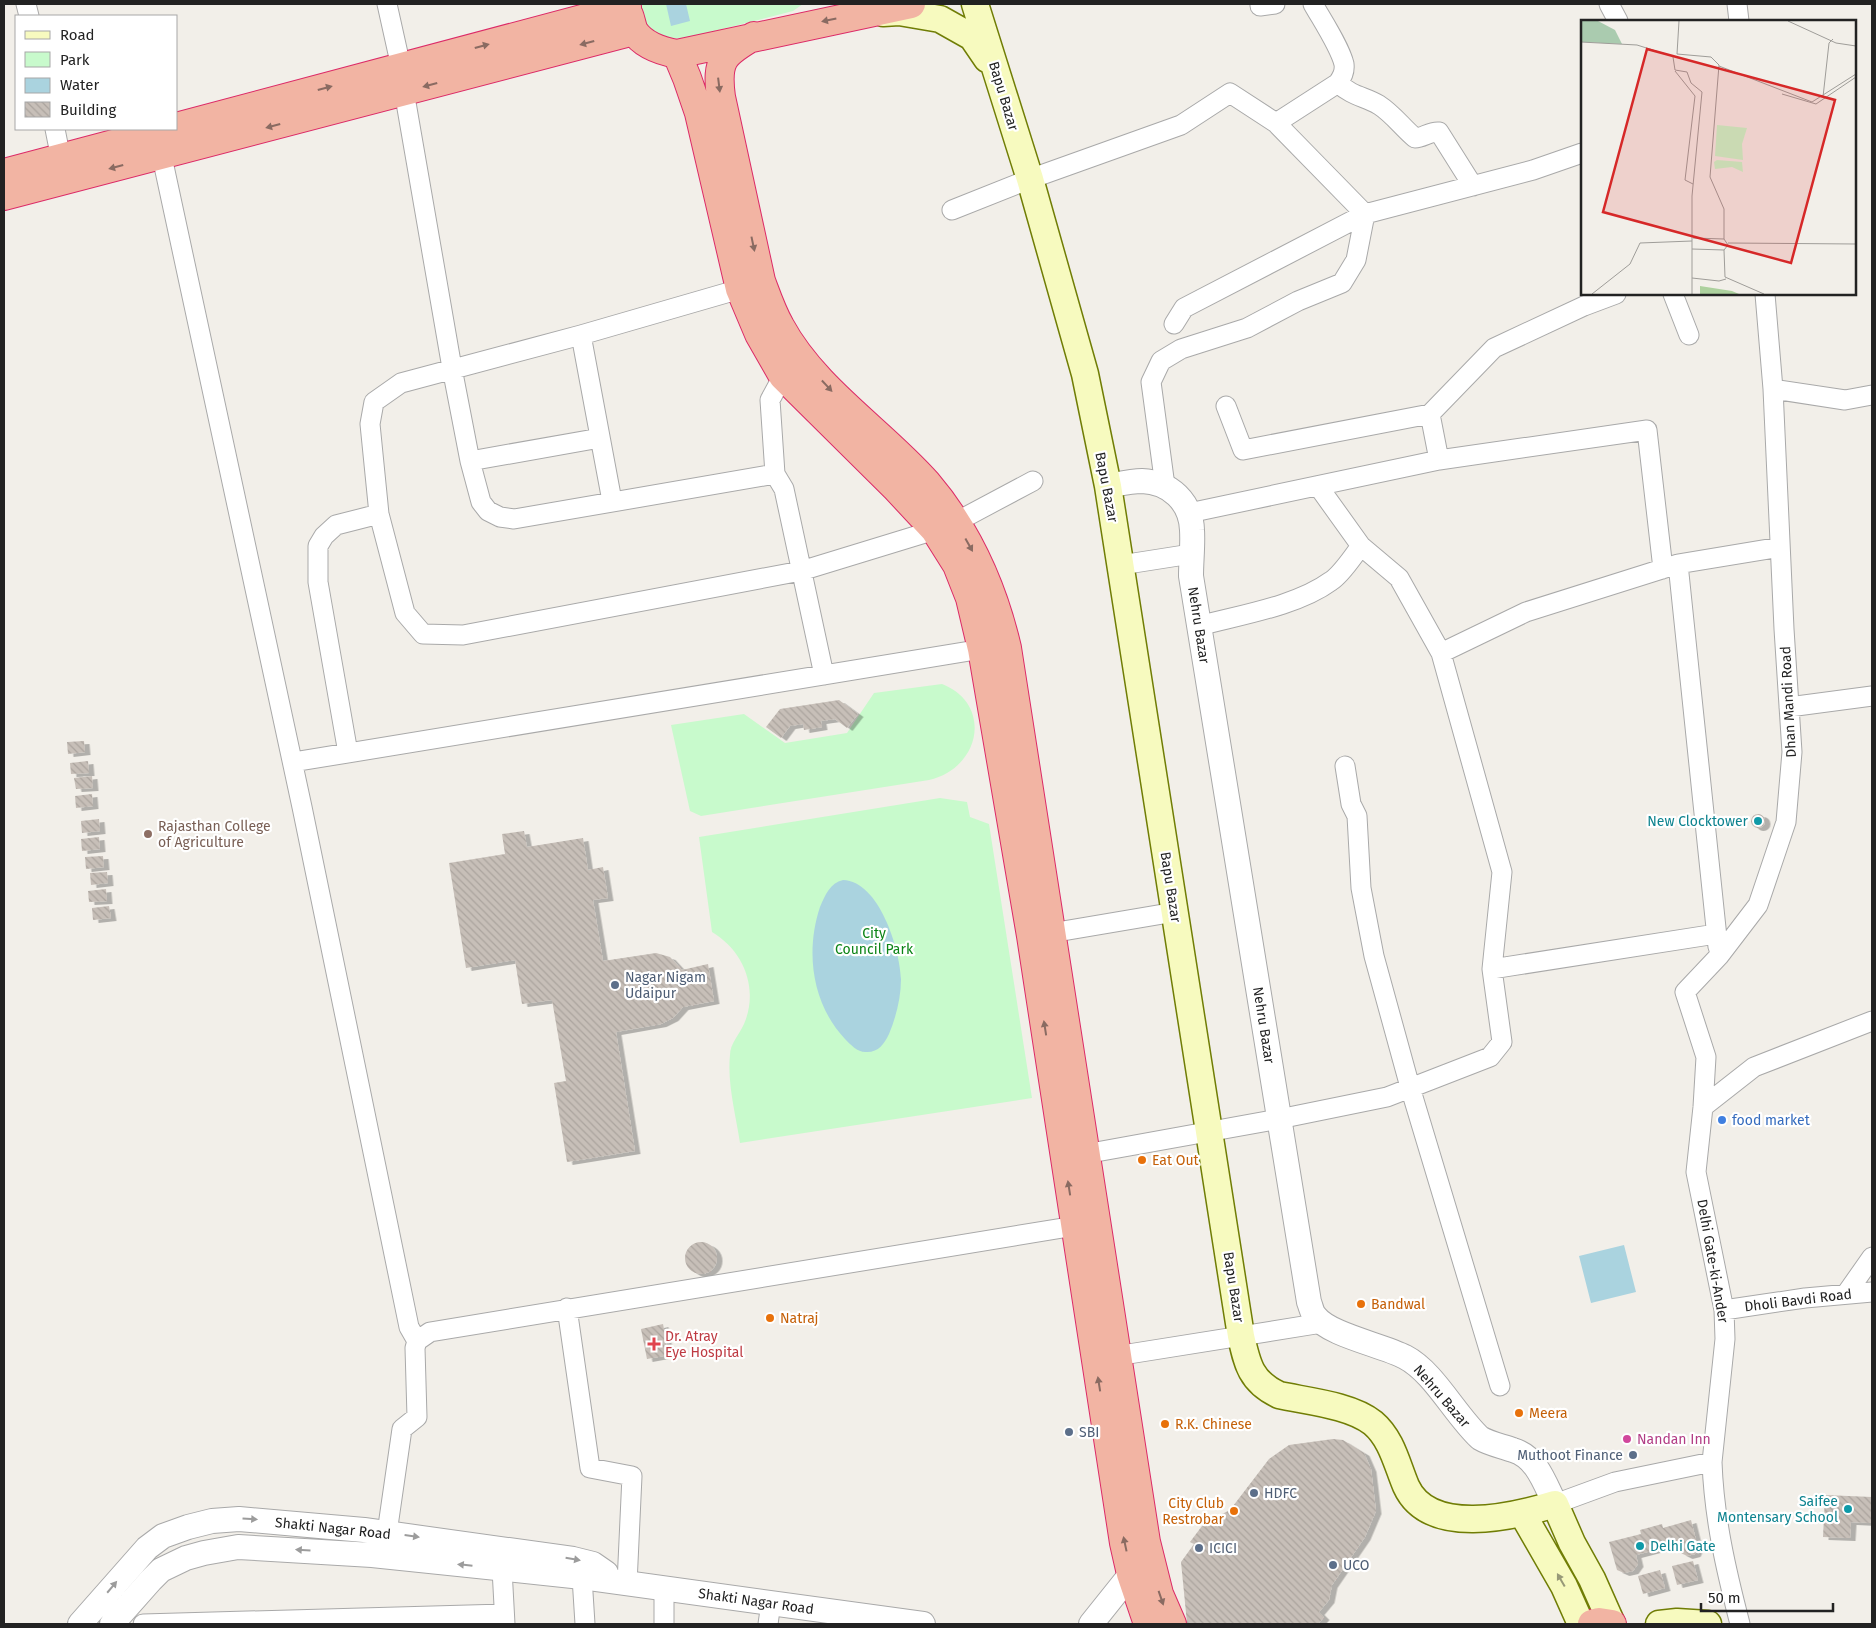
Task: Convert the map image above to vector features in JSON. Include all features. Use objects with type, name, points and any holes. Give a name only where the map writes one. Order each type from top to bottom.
[{"type":"highway","points":[[4,196],[63,169],[166,136],[403,80],[629,14],[645,41],[659,50],[677,54],[858,9],[912,4]]},
{"type":"highway","points":[[754,36],[734,48],[726,56],[719,67],[718,77],[720,97],[761,281],[770,306],[781,328],[809,366],[831,390],[928,484],[964,582],[982,649],[1031,936],[1114,1485],[1124,1543],[1148,1624]]},
{"type":"highway","points":[[677,54],[699,113],[740,289],[759,334],[783,376],[895,487],[970,547],[990,588],[1005,642],[1146,1542],[1159,1594],[1172,1624]]},
{"type":"highway","points":[[4,173],[63,169]]},
{"type":"highway","points":[[1592,1624],[1599,1622],[1612,1624]]},
{"type":"main road","name":"Bapu Bazar","points":[[975,4],[1030,179],[1085,374],[1108,486],[1241,1336],[1250,1368],[1255,1378],[1269,1390],[1279,1395],[1354,1413],[1373,1423],[1386,1439],[1412,1498],[1421,1507],[1439,1515],[1475,1519],[1522,1513],[1555,1504]]},
{"type":"main road","points":[[858,9],[900,12],[940,19],[972,37],[996,72]]},
{"type":"main road","points":[[1555,1504],[1612,1624]]},
{"type":"main road","points":[[1522,1513],[1564,1586],[1581,1624]]},
{"type":"main road","points":[[1659,1624],[1677,1622],[1708,1624]]},
{"type":"street","points":[[387,4],[403,80],[452,368],[470,461],[481,502],[488,511],[500,517],[514,519],[775,474]]},
{"type":"street","points":[[1260,4],[1260,6],[1275,4]]},
{"type":"street","points":[[1276,123],[1338,82],[1343,76],[1344,66],[1340,54],[1313,4]]},
{"type":"street","points":[[1609,4],[1617,20]]},
{"type":"street","points":[[1737,4],[1739,20]]},
{"type":"street","points":[[1338,82],[1346,90],[1378,104],[1390,113],[1414,138],[1439,132],[1472,186]]},
{"type":"street","points":[[952,210],[1030,179],[1181,125],[1230,93],[1276,123],[1365,214]]},
{"type":"street","points":[[55,130],[63,169]]},
{"type":"street","points":[[166,136],[409,1327],[417,1341],[415,1354],[417,1417],[402,1429],[387,1533]]},
{"type":"street","points":[[1174,324],[1184,308],[1365,214],[1533,170],[1581,153]]},
{"type":"street","points":[[1165,486],[1151,382],[1160,362],[1181,349],[1247,328],[1298,301],[1342,283],[1356,260],[1365,214]]},
{"type":"street","points":[[740,289],[581,335],[400,383],[374,402],[370,424],[379,514],[406,613],[423,634],[464,634],[801,571],[945,526],[1032,481]]},
{"type":"street","points":[[1226,406],[1243,450],[1430,414],[1494,348],[1584,306],[1613,295]]},
{"type":"street","points":[[1673,295],[1689,336]]},
{"type":"street","name":"Dhan Mandi Road","points":[[1703,1107],[1706,1057],[1685,992],[1719,956],[1758,905],[1786,822],[1792,752],[1773,389],[1765,295]]},
{"type":"street","points":[[581,335],[612,501]]},
{"type":"street","points":[[783,376],[770,400],[775,474],[784,490],[824,675]]},
{"type":"street","points":[[1773,389],[1845,400],[1872,395]]},
{"type":"street","points":[[1430,414],[1439,460]]},
{"type":"street","points":[[1108,486],[1142,481],[1165,486],[1184,502],[1189,513],[1439,460],[1647,430],[1671,566],[1719,956]]},
{"type":"street","points":[[470,461],[600,438]]},
{"type":"street","points":[[1085,1154],[1279,1119],[1388,1096],[1490,1057],[1502,1042],[1492,970],[1502,872],[1441,653],[1399,578],[1361,546],[1318,486]]},
{"type":"street","name":"Nehru Bazar","points":[[1189,513],[1192,528],[1191,576],[1309,1302],[1313,1315],[1334,1330],[1391,1351],[1414,1362],[1480,1438],[1486,1442],[1524,1454],[1532,1462],[1555,1504]]},
{"type":"street","points":[[348,753],[318,582],[318,546],[324,536],[336,525],[379,514]]},
{"type":"street","points":[[1200,626],[1266,609],[1304,596],[1333,580],[1361,546]]},
{"type":"street","points":[[1441,653],[1526,612],[1671,566],[1780,547]]},
{"type":"street","points":[[1121,566],[1191,554]]},
{"type":"street","points":[[293,762],[982,649]]},
{"type":"street","points":[[1789,707],[1872,696]]},
{"type":"street","points":[[1345,766],[1351,804],[1357,816],[1362,888],[1374,956],[1410,1087],[1500,1386]]},
{"type":"street","points":[[1051,933],[1175,912]]},
{"type":"street","points":[[1492,970],[1716,934]]},
{"type":"street","points":[[1703,1107],[1754,1067],[1872,1021]]},
{"type":"street","name":"Delhi Gate-ki-Ander","points":[[1703,1107],[1696,1172],[1724,1310],[1726,1339],[1712,1462],[1717,1524],[1740,1624]]},
{"type":"street","points":[[417,1341],[430,1332],[440,1329],[1075,1226]]},
{"type":"street","points":[[1846,1294],[1872,1257]]},
{"type":"street","name":"Dholi Bavdi Road","points":[[1724,1310],[1805,1298],[1872,1292]]},
{"type":"street","points":[[567,1308],[590,1468],[632,1476],[622,1583]]},
{"type":"street","points":[[1116,1356],[1322,1323]]},
{"type":"street","points":[[1555,1504],[1615,1482],[1712,1462]]},
{"type":"street","name":"Shakti Nagar Road","points":[[86,1622],[147,1548],[163,1536],[199,1523],[239,1518],[387,1533],[585,1561],[622,1583]]},
{"type":"street","name":"Shakti Nagar Road","points":[[111,1624],[161,1570],[186,1558],[221,1549],[238,1548],[372,1555],[582,1577],[664,1589],[770,1614],[923,1624]]},
{"type":"street","points":[[143,1624],[504,1619],[502,1569]]},
{"type":"street","points":[[1091,1624],[1132,1574]]},
{"type":"street","points":[[582,1577],[585,1624]]},
{"type":"street","points":[[664,1589],[664,1624]]},
{"type":"street","points":[[86,1622],[111,1624]]},
{"type":"green space","points":[[642,4],[803,4],[793,11],[678,39],[654,33],[645,22]]},
{"type":"green space","points":[[942,684],[958,693],[969,706],[974,720],[974,735],[969,750],[960,763],[947,773],[929,780],[701,816],[690,811],[671,725],[744,714],[785,743],[847,733],[874,693]]},
{"type":"green space","name":"City Council Park","points":[[940,798],[967,802],[970,817],[989,824],[1032,1098],[740,1143],[729,1066],[731,1047],[744,1024],[748,1011],[749,985],[746,972],[733,949],[712,932],[699,837]]},
{"type":"water","points":[[666,4],[686,4],[690,21],[671,26]]},
{"type":"water","points":[[843,880],[856,883],[877,904],[892,935],[900,966],[900,993],[894,1021],[883,1044],[871,1052],[864,1052],[855,1048],[834,1025],[825,1010],[814,977],[813,942],[815,924],[820,907],[831,887]]},
{"type":"water","points":[[1624,1245],[1636,1292],[1591,1303],[1579,1256]]},
{"type":"building","points":[[839,700],[858,714],[847,728],[835,719],[821,721],[822,727],[804,730],[803,724],[790,726],[781,738],[766,727],[780,709]]},
{"type":"building","points":[[84,741],[85,752],[68,754],[67,742]]},
{"type":"building","points":[[88,761],[89,773],[71,774],[70,763]]},
{"type":"building","points":[[92,776],[93,788],[76,789],[74,778]]},
{"type":"building","points":[[92,794],[93,806],[76,808],[75,796]]},
{"type":"building","name":"New Clocktower","points":[[1755,814],[1761,814],[1765,821],[1761,828],[1755,828],[1751,824],[1751,818]]},
{"type":"building","points":[[99,819],[100,831],[82,833],[81,821]]},
{"type":"building","name":"Nagar Nigam Udaipur","points":[[524,831],[527,847],[583,838],[588,870],[603,867],[608,898],[593,900],[603,961],[656,953],[670,957],[682,970],[708,964],[714,1001],[683,1007],[673,1018],[661,1024],[616,1032],[635,1151],[567,1162],[554,1083],[566,1081],[552,1000],[522,1004],[515,960],[466,968],[449,863],[505,854],[502,834]]},
{"type":"building","points":[[99,837],[100,849],[82,851],[81,839]]},
{"type":"building","points":[[103,856],[104,867],[86,869],[85,857]]},
{"type":"building","points":[[107,872],[108,883],[91,885],[90,873]]},
{"type":"building","points":[[106,889],[107,901],[89,902],[88,891]]},
{"type":"building","points":[[109,906],[111,918],[93,920],[92,908]]},
{"type":"building","points":[[701,1242],[712,1247],[717,1258],[712,1269],[701,1274],[690,1269],[685,1258],[690,1247]]},
{"type":"building","points":[[663,1324],[669,1355],[647,1359],[641,1329]]},
{"type":"building","points":[[1333,1439],[1343,1440],[1364,1453],[1371,1469],[1376,1511],[1365,1537],[1332,1585],[1329,1600],[1319,1612],[1324,1617],[1318,1624],[1187,1623],[1181,1562],[1194,1544],[1190,1542],[1205,1522],[1210,1526],[1218,1516],[1230,1510],[1269,1459],[1289,1445]]},
{"type":"building","name":"Saifee Montensary School","points":[[1825,1495],[1872,1497],[1872,1523],[1851,1522],[1850,1538],[1823,1537]]},
{"type":"building","name":"Delhi Gate","points":[[1691,1520],[1698,1548],[1695,1554],[1687,1556],[1681,1553],[1678,1544],[1636,1555],[1638,1564],[1633,1571],[1624,1573],[1617,1570],[1609,1542],[1641,1534],[1640,1530],[1662,1524],[1663,1528]]},
{"type":"building","points":[[1693,1561],[1698,1580],[1677,1585],[1672,1566]]},
{"type":"building","points":[[1660,1570],[1665,1588],[1643,1594],[1638,1576]]},
{"type":"place","name":"New Clocktower","points":[[1758,821]]},
{"type":"place","name":"Rajasthan College of Agriculture","points":[[148,834]]},
{"type":"place","name":"Nagar Nigam Udaipur","points":[[615,985]]},
{"type":"place","name":"food market","points":[[1722,1120]]},
{"type":"place","name":"Eat Out","points":[[1142,1160]]},
{"type":"place","name":"Bandwal","points":[[1361,1304]]},
{"type":"place","name":"Natraj","points":[[770,1318]]},
{"type":"place","name":"Dr. Atray Eye Hospital","points":[[654,1344]]},
{"type":"place","name":"Meera","points":[[1519,1413]]},
{"type":"place","name":"R.K. Chinese","points":[[1165,1424]]},
{"type":"place","name":"SBI","points":[[1069,1432]]},
{"type":"place","name":"Nandan Inn","points":[[1627,1439]]},
{"type":"place","name":"Muthoot Finance","points":[[1633,1455]]},
{"type":"place","name":"HDFC","points":[[1254,1493]]},
{"type":"place","name":"Saifee Montensary School","points":[[1848,1509]]},
{"type":"place","name":"City Club Restrobar","points":[[1234,1511]]},
{"type":"place","name":"Delhi Gate","points":[[1640,1546]]},
{"type":"place","name":"ICICI","points":[[1199,1548]]},
{"type":"place","name":"UCO","points":[[1333,1565]]}]
